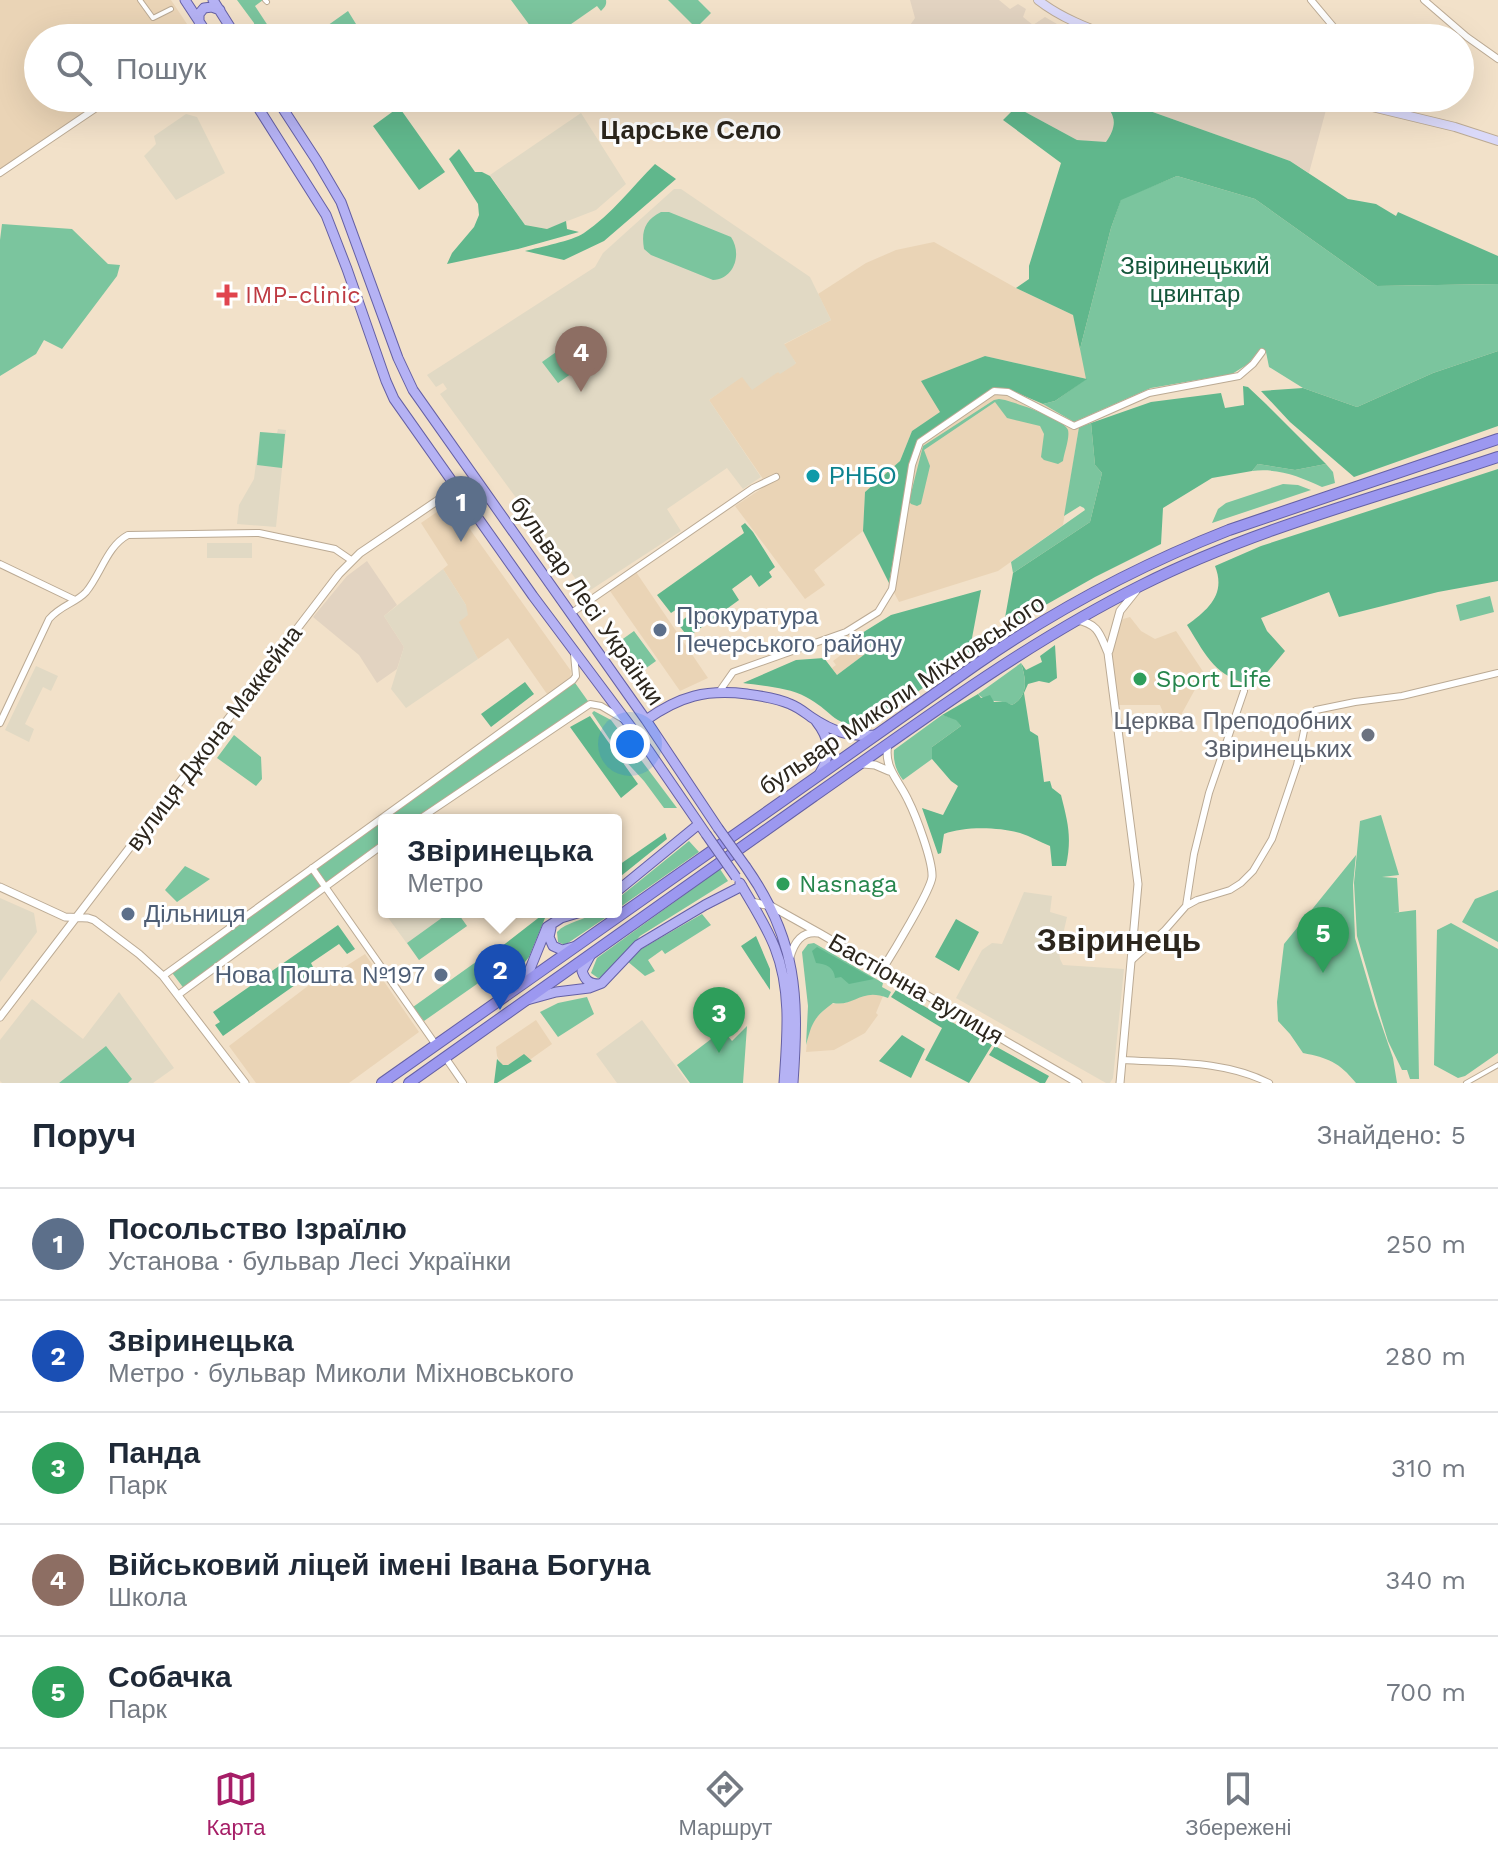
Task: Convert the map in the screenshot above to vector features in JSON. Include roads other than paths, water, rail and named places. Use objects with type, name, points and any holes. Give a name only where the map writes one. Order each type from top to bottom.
[{"type":"highway","name":"бульвар Миколи Міхновського","points":[[622,914],[987,657],[1076,602],[1191,545],[1498,439]]},
{"type":"highway","name":"бульвар Миколи Міхновського","points":[[409,1083],[888,744],[1076,619],[1140,586],[1235,544],[1498,457]]},
{"type":"highway","name":"бульвар Миколи Міхновського","points":[[382,1083],[616,918]]},
{"type":"main road","points":[[185,0],[199,22]]},
{"type":"main road","points":[[213,0],[228,24]]},
{"type":"main road","points":[[1038,0],[1079,24]]},
{"type":"main road","points":[[199,22],[199,14],[204,8],[220,10]]},
{"type":"main road","name":"бульвар Лесі Українки","points":[[261,112],[326,215],[394,399],[628,722],[751,902],[775,948],[783,974],[787,1026],[784,1083]]},
{"type":"main road","name":"бульвар Лесі Українки","points":[[285,112],[341,202],[407,380],[646,720],[771,906],[790,957],[796,1015],[793,1083]]},
{"type":"main road","points":[[1395,112],[1498,141]]},
{"type":"main road","points":[[456,488],[474,476]]},
{"type":"main road","points":[[646,720],[682,699],[719,692],[773,698],[787,702],[841,732],[876,735]]},
{"type":"main road","points":[[814,719],[828,740],[827,762],[820,775]]},
{"type":"main road","points":[[685,805],[695,803],[697,798]]},
{"type":"main road","points":[[622,887],[699,824]]},
{"type":"main road","points":[[524,1001],[602,983],[638,945],[742,886]]},
{"type":"main road","points":[[517,987],[530,969],[547,927],[564,918]]},
{"type":"main road","points":[[556,921],[549,937],[553,946],[562,950],[580,943]]},
{"type":"main road","points":[[593,952],[582,971],[584,978],[594,984],[602,983]]},
{"type":"street","points":[[140,0],[153,18],[171,9]]},
{"type":"street","points":[[1311,0],[1331,24]]},
{"type":"street","points":[[1424,0],[1452,24]]},
{"type":"street","points":[[1474,42],[1498,59]]},
{"type":"street","points":[[0,173],[90,112]]},
{"type":"street","points":[[719,692],[733,672],[846,632],[878,612],[892,589],[912,465],[920,442],[994,391],[1008,392],[1074,426],[1149,393],[1239,376],[1262,352]]},
{"type":"street","points":[[570,614],[753,488],[776,477]]},
{"type":"street","name":"вулиця Джона Маккейна","points":[[0,1017],[351,560],[456,488]]},
{"type":"street","points":[[0,723],[49,619],[57,610],[86,592],[117,542],[128,535],[266,534],[335,549],[351,560]]},
{"type":"street","points":[[0,564],[75,600]]},
{"type":"street","points":[[1108,653],[1120,611],[1140,586]]},
{"type":"street","points":[[1076,619],[1093,624],[1108,653],[1138,884],[1120,1083]]},
{"type":"street","points":[[387,814],[573,680],[576,676],[573,650]]},
{"type":"street","points":[[1132,960],[1186,906],[1230,890],[1253,871],[1272,839],[1297,765],[1306,721],[1316,710],[1402,696],[1498,673]]},
{"type":"street","points":[[1186,906],[1194,854],[1209,793],[1244,691]]},
{"type":"street","points":[[427,814],[590,704],[601,706],[628,722]]},
{"type":"street","points":[[882,970],[932,880],[910,803],[890,773],[886,758],[888,744]]},
{"type":"street","points":[[860,764],[875,765],[890,773]]},
{"type":"street","points":[[163,976],[378,820]]},
{"type":"street","points":[[178,995],[378,848]]},
{"type":"street","points":[[312,868],[436,1045]]},
{"type":"street","points":[[0,887],[65,917],[94,920],[139,954],[163,976],[245,1083]]},
{"type":"street","name":"Бастіонна вулиця","points":[[751,902],[771,906],[1078,1083]]},
{"type":"street","points":[[790,957],[800,937],[813,932],[821,934]]},
{"type":"street","points":[[445,1057],[463,1083]]},
{"type":"street","points":[[1122,1060],[1217,1066],[1254,1075],[1269,1083]]},
{"type":"street","points":[[1466,1083],[1498,1065]]},
{"type":"place","name":"IMP-clinic","points":[[227,295]]},
{"type":"place","name":"Військовий ліцей імені Івана Богуна","points":[[581,392]]},
{"type":"place","name":"РНБО","points":[[813,476]]},
{"type":"place","name":"Посольство Ізраїлю","points":[[461,542]]},
{"type":"place","name":"Прокуратура Печерського району","points":[[660,630]]},
{"type":"place","name":"Sport Life","points":[[1140,679]]},
{"type":"place","name":"Церква Преподобних Звіринецьких","points":[[1368,735]]},
{"type":"place","name":"Nasnaga","points":[[783,884]]},
{"type":"place","name":"Дільниця","points":[[128,914]]},
{"type":"place","name":"Собачка","points":[[1323,973]]},
{"type":"place","name":"Нова Пошта №197","points":[[441,975]]},
{"type":"place","name":"Звіринецька","points":[[500,1010]]},
{"type":"place","name":"Панда","points":[[719,1053]]},
{"type":"district","name":"Царське Село","points":[[691,130]]},
{"type":"district","name":"Звіринець","points":[[1119,940]]},
{"type":"park label","name":"Звіринецький цвинтар","points":[[1195,280]]}]
